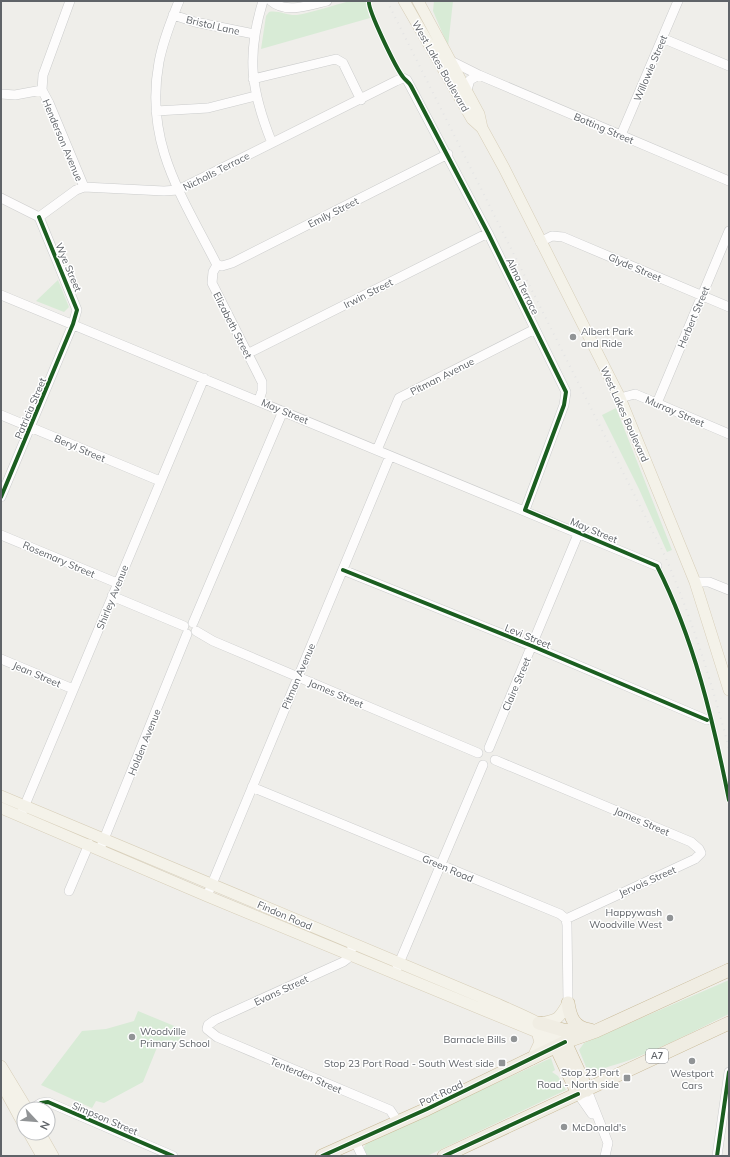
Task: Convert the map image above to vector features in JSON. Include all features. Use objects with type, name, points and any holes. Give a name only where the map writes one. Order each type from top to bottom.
[{"type":"highway","points":[[668,998],[670,989],[729,961]]},
{"type":"highway","name":"Port Road","points":[[322,1156],[398,1122],[560,1045],[596,1032],[729,970]]},
{"type":"highway","points":[[568,1003],[570,1017],[577,1025],[586,1030],[596,1032]]},
{"type":"highway","name":"A7","points":[[444,1156],[728,1024]]},
{"type":"highway","points":[[538,1027],[565,1031],[596,1032]]},
{"type":"highway","points":[[560,1045],[582,1092]]},
{"type":"main road","name":"West Lakes Boulevard","points":[[404,1],[472,119],[482,128]]},
{"type":"main road","name":"West Lakes Boulevard","points":[[419,2],[466,93],[479,114],[482,128],[504,168],[620,398],[695,582],[729,690]]},
{"type":"main road","name":"Findon Road","points":[[1,796],[399,963],[538,1027]]},
{"type":"main road","name":"Findon Road","points":[[1,808],[348,955],[395,974],[554,1032],[560,1045]]},
{"type":"main road","points":[[532,1059],[540,1042],[538,1027],[560,1017],[568,1003]]},
{"type":"main road","points":[[1,1066],[17,1101]]},
{"type":"main road","points":[[1,1083],[16,1105]]},
{"type":"main road","points":[[34,1141],[42,1156]]},
{"type":"main road","points":[[45,1141],[53,1156]]},
{"type":"street","name":"Henderson Avenue","points":[[70,1],[43,75],[42,90],[49,103],[84,187]]},
{"type":"street","points":[[179,1],[173,15],[159,62],[155,99],[156,111],[164,158],[178,190],[217,265]]},
{"type":"street","points":[[263,1],[254,34],[252,51],[253,79],[255,96],[272,143]]},
{"type":"street","points":[[271,1],[281,6],[295,8],[326,1]]},
{"type":"street","points":[[285,1],[300,1]]},
{"type":"street","name":"Willowie Street","points":[[621,135],[678,1]]},
{"type":"street","name":"Bristol Lane","points":[[173,15],[193,22],[254,34]]},
{"type":"street","points":[[662,38],[729,66]]},
{"type":"street","points":[[253,79],[336,59],[343,63],[361,100]]},
{"type":"street","name":"Botting Street","points":[[449,60],[479,75],[729,181]]},
{"type":"street","points":[[466,93],[470,80],[479,75]]},
{"type":"street","name":"Nicholls Terrace","points":[[84,187],[164,192],[178,190],[403,78]]},
{"type":"street","name":"Alma Terrace","points":[[403,78],[411,86],[448,154],[566,392],[564,405],[525,510]]},
{"type":"street","points":[[1,94],[15,95],[42,90]]},
{"type":"street","points":[[156,111],[208,108],[255,96]]},
{"type":"street","name":"Emily Street","points":[[217,265],[222,266],[232,263],[448,154]]},
{"type":"street","points":[[1,198],[39,217],[76,190],[84,187]]},
{"type":"street","name":"Wye Street","points":[[39,217],[75,302],[77,310],[73,324]]},
{"type":"street","name":"Herbert Street","points":[[657,403],[729,231]]},
{"type":"street","name":"Irwin Street","points":[[247,354],[488,233]]},
{"type":"street","name":"Glyde Street","points":[[540,242],[552,236],[563,237],[729,307]]},
{"type":"street","name":"Elizabeth Street","points":[[217,265],[213,272],[212,283],[262,382],[262,391],[259,400]]},
{"type":"street","name":"May Street","points":[[1,295],[259,400],[390,456],[579,532],[657,566]]},
{"type":"street","name":"Patricia Street","points":[[1,497],[73,324]]},
{"type":"street","name":"Pitman Avenue","points":[[377,450],[399,398],[535,329]]},
{"type":"street","name":"Shirley Avenue","points":[[20,816],[204,378]]},
{"type":"street","name":"Murray Street","points":[[620,398],[635,394],[729,434]]},
{"type":"street","name":"Holden Avenue","points":[[100,849],[190,629],[283,411]]},
{"type":"street","name":"Beryl Street","points":[[1,415],[160,481]]},
{"type":"street","name":"Pitman Avenue","points":[[206,896],[390,456]]},
{"type":"street","name":"Claire Street","points":[[489,748],[579,532]]},
{"type":"street","name":"Rosemary Street","points":[[1,535],[117,583]]},
{"type":"street","name":"Levi Street","points":[[343,570],[532,646],[707,720]]},
{"type":"street","points":[[695,582],[709,582],[729,590]]},
{"type":"street","name":"James Street","points":[[112,596],[190,629],[213,641],[478,753]]},
{"type":"street","name":"Jean Street","points":[[1,659],[73,689]]},
{"type":"street","points":[[481,748],[489,748],[494,751],[495,760],[488,765],[483,765],[477,758],[478,753],[481,748]]},
{"type":"street","name":"James Street","points":[[495,760],[691,842],[699,849]]},
{"type":"street","points":[[395,974],[483,765]]},
{"type":"street","name":"Green Road","points":[[252,787],[560,914],[566,919]]},
{"type":"street","points":[[69,891],[89,844]]},
{"type":"street","name":"Jervois Street","points":[[566,919],[695,859],[700,854],[699,849]]},
{"type":"street","points":[[566,919],[568,1003]]},
{"type":"street","name":"Evans Street","points":[[210,1033],[207,1029],[208,1025],[215,1020],[343,962],[354,944]]},
{"type":"street","name":"Tenterden Street","points":[[210,1033],[390,1110],[398,1122]]},
{"type":"street","points":[[717,1156],[729,1072]]},
{"type":"street","points":[[582,1092],[601,1126],[608,1143],[605,1156]]},
{"type":"street","name":"Simpson Street","points":[[56,1105],[173,1156]]},
{"type":"street","points":[[355,1141],[362,1156]]},
{"type":"green space","points":[[350,1],[368,1],[366,6],[370,18],[261,49],[266,16],[269,12],[297,15]]},
{"type":"green space","points":[[434,1],[453,1],[448,46],[433,11]]},
{"type":"green space","points":[[58,280],[69,307],[64,312],[36,301]]},
{"type":"green space","points":[[616,408],[672,550],[667,552],[639,489],[602,415]]},
{"type":"green space","points":[[729,980],[729,1014],[653,1050],[589,1074],[579,1050],[584,1043]]},
{"type":"green space","points":[[138,1011],[184,1030],[178,1042],[158,1045],[143,1082],[104,1103],[96,1101],[92,1108],[41,1085],[82,1031],[106,1029],[134,1021]]},
{"type":"green space","points":[[551,1058],[555,1070],[552,1072],[558,1076],[566,1090],[427,1156],[366,1156],[363,1150],[366,1143]]},
{"type":"railway","points":[[387,1],[665,556],[701,651],[729,749]]},
{"type":"cycle path","points":[[369,1],[372,15],[399,71],[411,86],[488,233],[566,392],[564,405],[525,510],[657,566],[682,622],[701,680],[729,800]]},
{"type":"cycle path","points":[[1,497],[73,324],[77,310],[39,217]]},
{"type":"cycle path","points":[[343,570],[532,646],[707,720]]},
{"type":"cycle path","points":[[322,1156],[427,1109],[565,1042]]},
{"type":"cycle path","points":[[717,1156],[729,1072]]},
{"type":"cycle path","points":[[444,1156],[578,1094]]},
{"type":"cycle path","points":[[56,1105],[173,1156]]},
{"type":"place","name":"Albert Park and Ride","points":[[573,337]]},
{"type":"place","name":"Happywash Woodville West","points":[[670,918]]},
{"type":"place","name":"Woodville Primary School","points":[[132,1037]]},
{"type":"place","name":"Barnacle Bills","points":[[514,1039]]},
{"type":"place","name":"Westport Cars","points":[[692,1061]]},
{"type":"place","name":"Stop 23 Port Road - South West side","points":[[502,1063]]},
{"type":"place","name":"Stop 23 Port Road - North side","points":[[627,1078]]},
{"type":"place","name":"McDonald's","points":[[564,1127]]}]
